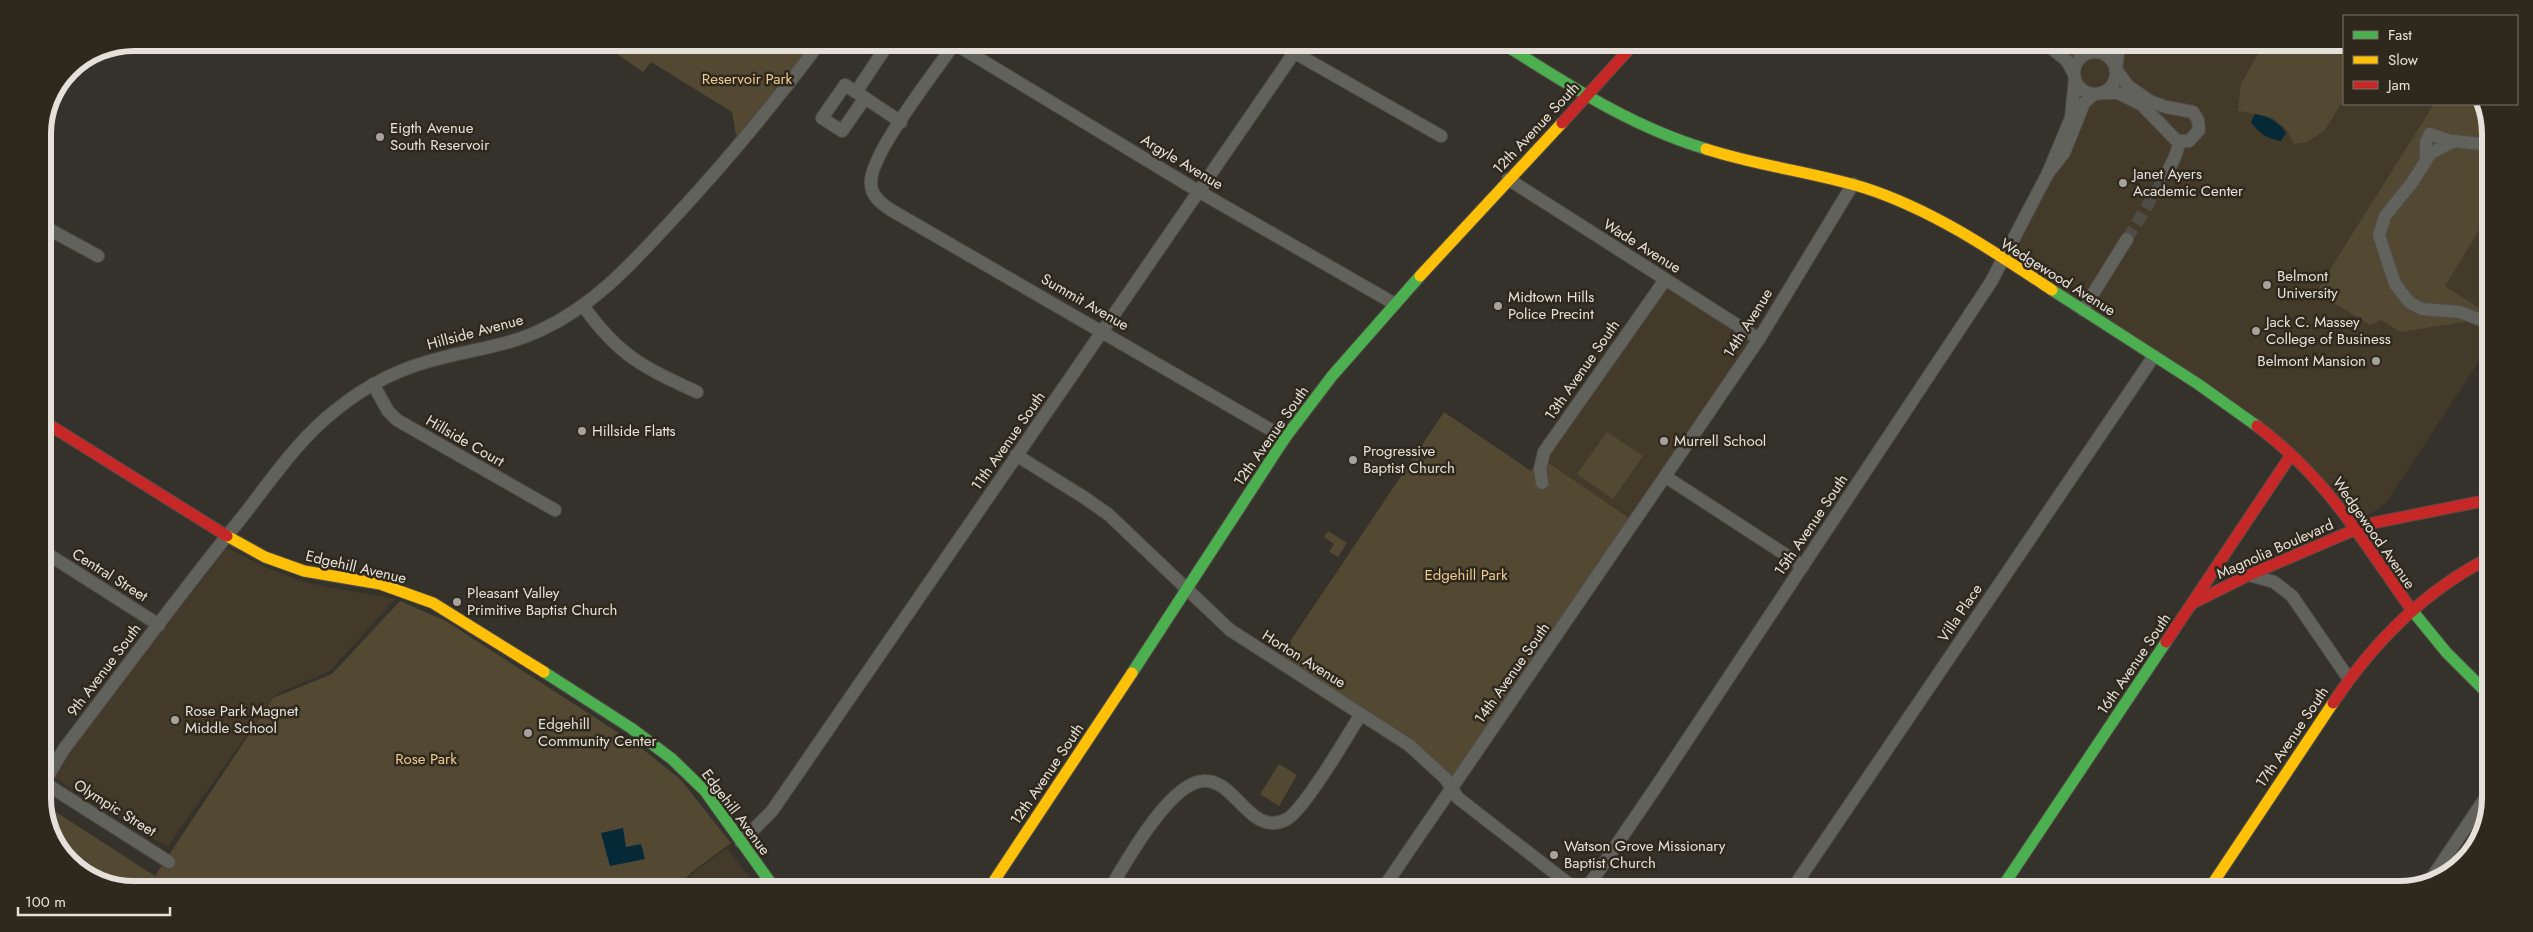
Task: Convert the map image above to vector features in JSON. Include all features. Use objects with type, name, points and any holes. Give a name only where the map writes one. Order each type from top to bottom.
[{"type":"main road","name":"Wedgewood Avenue","points":[[1515,51],[1587,96],[1652,130],[1686,144],[1853,184],[1892,198],[1932,216],[2154,356],[2265,432],[2292,454],[2329,493],[2410,610],[2449,658],[2482,688]]},
{"type":"main road","name":"12th Avenue South","points":[[994,881],[1187,590],[1285,438],[1332,376],[1394,304],[1628,51]]},
{"type":"main road","name":"Edgehill Avenue","points":[[51,426],[226,536],[282,564],[320,574],[380,584],[408,593],[451,612],[631,728],[672,759],[705,791],[770,881]]},
{"type":"main road","name":"16th Avenue South","points":[[2006,881],[2292,454]]},
{"type":"main road","name":"Magnolia Boulevard","points":[[2192,603],[2249,575],[2368,524],[2482,501]]},
{"type":"main road","points":[[2410,610],[2446,581],[2482,562]]},
{"type":"main road","name":"17th Avenue South","points":[[2214,881],[2349,679],[2375,647],[2410,610]]},
{"type":"street","name":"Hillside Avenue","points":[[159,625],[226,536],[305,437],[336,409],[390,375],[428,361],[517,340],[544,329],[584,307],[620,275],[705,184],[784,91],[814,51]]},
{"type":"street","points":[[884,51],[861,95],[901,122],[950,51]]},
{"type":"street","name":"Argyle Avenue","points":[[967,51],[1198,191],[1394,304]]},
{"type":"street","points":[[2056,51],[2068,60],[2081,89],[2098,94],[2111,92],[2120,94],[2142,105],[2152,113],[2175,139],[2189,141],[2197,134],[2199,123],[2190,112],[2166,107],[2150,101],[2128,86],[2102,51]]},
{"type":"street","points":[[2075,77],[2075,66],[2080,58],[2096,51]]},
{"type":"street","points":[[2098,94],[2113,83],[2118,51]]},
{"type":"street","points":[[1294,52],[1441,136]]},
{"type":"street","name":"11th Avenue South","points":[[742,842],[772,811],[1016,455],[1104,332],[1294,52]]},
{"type":"street","name":"15th Avenue South","points":[[1592,881],[1803,566],[2004,260],[2048,173],[2071,118],[2075,77]]},
{"type":"street","name":"15th Avenue South","points":[[2048,173],[2064,153],[2084,103],[2098,94]]},
{"type":"street","points":[[2166,175],[2174,159],[2175,139],[2166,126],[2170,116],[2176,111],[2190,112]]},
{"type":"street","name":"Summit Avenue","points":[[901,122],[876,159],[871,175],[872,192],[880,202],[1285,438]]},
{"type":"street","points":[[2482,144],[2453,142],[2435,150],[2426,158],[2411,184],[2389,209],[2380,228],[2380,241],[2393,279],[2400,293],[2418,308],[2460,312],[2482,320]]},
{"type":"street","name":"Wade Avenue","points":[[1508,180],[1759,339]]},
{"type":"street","name":"14th Avenue","points":[[1666,477],[1759,339],[1853,184]]},
{"type":"street","points":[[51,230],[98,256]]},
{"type":"street","points":[[2083,310],[2127,239]]},
{"type":"street","name":"13th Avenue South","points":[[1542,483],[1540,469],[1544,452],[1665,280]]},
{"type":"street","points":[[584,307],[615,346],[635,361],[697,392]]},
{"type":"street","name":"Villa Place","points":[[1798,881],[2154,356]]},
{"type":"street","name":"Hillside Court","points":[[373,384],[388,411],[397,420],[555,510]]},
{"type":"street","name":"Horton Avenue","points":[[1016,455],[1085,498],[1109,516],[1230,630],[1409,745],[1446,778],[1458,798],[1565,881]]},
{"type":"street","points":[[1666,477],[1803,566]]},
{"type":"street","name":"14th Avenue South","points":[[1388,881],[1666,477]]},
{"type":"street","name":"Central Street","points":[[51,556],[159,625]]},
{"type":"street","points":[[2249,575],[2274,582],[2292,596],[2349,679]]},
{"type":"street","name":"9th Avenue South","points":[[51,770],[64,750],[159,625]]},
{"type":"street","points":[[1115,881],[1147,829],[1175,796],[1195,782],[1208,781],[1217,784],[1258,819],[1273,822],[1290,817],[1324,771],[1361,714]]},
{"type":"street","name":"Olympic Street","points":[[51,788],[169,862]]},
{"type":"street","points":[[2436,871],[2481,803]]},
{"type":"shaded area","name":"Belmont University","points":[[2109,51],[2343,51],[2343,105],[2476,105],[2482,129],[2482,357],[2386,503],[2370,514],[2351,523],[2265,432],[2004,260],[2085,92],[2079,87],[2075,68],[2077,62],[2082,56],[2094,52],[2106,55]]},
{"type":"shaded area","points":[[1665,280],[1759,339],[1635,522],[1540,457]]},
{"type":"shaded area","name":"Rose Park Magnet Middle School","points":[[227,548],[267,568],[308,583],[395,599],[330,671],[276,694],[167,847],[53,777],[73,745]]},
{"type":"shaded area","points":[[727,848],[752,881],[686,881],[694,872]]},
{"type":"green space","name":"Reservoir Park","points":[[613,51],[813,51],[743,140],[736,135],[732,112],[651,62],[643,72]]},
{"type":"green space","points":[[2257,51],[2343,51],[2343,101],[2325,130],[2307,142],[2294,144],[2286,129],[2273,118],[2238,111],[2241,84],[2259,52]]},
{"type":"green space","points":[[2433,105],[2476,105],[2482,129],[2482,225],[2445,286],[2482,310],[2481,319],[2401,332],[2381,320],[2370,325],[2316,292]]},
{"type":"green space","name":"Edgehill Park","points":[[1444,412],[1531,471],[1540,457],[1635,522],[1452,788],[1445,778],[1277,661]]},
{"type":"green space","points":[[1607,432],[1643,456],[1613,499],[1577,474]]},
{"type":"green space","points":[[1328,531],[1347,543],[1338,557],[1329,552],[1334,544],[1324,537]]},
{"type":"green space","name":"Rose Park","points":[[400,601],[446,621],[639,746],[681,780],[731,843],[693,871],[683,881],[134,881],[118,879],[93,870],[68,848],[60,834],[52,810],[155,876],[273,698],[332,674]]},
{"type":"green space","points":[[1279,764],[1297,775],[1279,806],[1260,794]]},
{"type":"water","points":[[2255,114],[2269,118],[2280,126],[2286,133],[2281,141],[2268,137],[2257,129],[2251,122]]},
{"type":"water","points":[[623,828],[626,847],[641,844],[645,859],[610,866],[601,833]]},
{"type":"tunnel","points":[[2127,239],[2166,175]]},
{"type":"traffic: fast","points":[[1515,51],[1578,90],[1627,117],[1679,140],[1706,149]]},
{"type":"traffic: fast","points":[[1132,673],[1285,438],[1332,376],[1420,276]]},
{"type":"traffic: fast","points":[[2052,290],[2198,384],[2257,426]]},
{"type":"traffic: fast","points":[[2411,609],[2446,652],[2482,688]]},
{"type":"traffic: fast","points":[[2006,881],[2166,642]]},
{"type":"traffic: fast","points":[[544,672],[631,728],[672,759],[705,791],[769,881]]},
{"type":"traffic: slow","points":[[1420,276],[1562,123]]},
{"type":"traffic: slow","points":[[1706,149],[1745,160],[1845,182],[1890,197],[1962,233],[2052,290]]},
{"type":"traffic: slow","points":[[227,536],[265,557],[304,571],[380,584],[433,603],[544,672]]},
{"type":"traffic: slow","points":[[994,881],[1132,673]]},
{"type":"traffic: slow","points":[[2214,881],[2333,703]]},
{"type":"traffic: jam","points":[[1562,123],[1627,51]]},
{"type":"traffic: jam","points":[[51,426],[227,536]]},
{"type":"traffic: jam","points":[[2257,426],[2282,446],[2324,489],[2359,534],[2411,609]]},
{"type":"traffic: jam","points":[[2166,642],[2291,455]]},
{"type":"traffic: jam","points":[[2193,603],[2249,575],[2368,524],[2482,501]]},
{"type":"traffic: jam","points":[[2333,703],[2365,660],[2401,621],[2442,587],[2482,562]]},
{"type":"place","name":"Eigth Avenue South Reservoir","points":[[380,137]]},
{"type":"place","name":"Janet Ayers Academic Center","points":[[2123,183]]},
{"type":"place","name":"Belmont University","points":[[2267,285]]},
{"type":"place","name":"Midtown Hills Police Precint","points":[[1498,306]]},
{"type":"place","name":"Jack C. Massey College of Business","points":[[2256,331]]},
{"type":"place","name":"Belmont Mansion","points":[[2376,361]]},
{"type":"place","name":"Hillside Flatts","points":[[582,431]]},
{"type":"place","name":"Murrell School","points":[[1664,441]]},
{"type":"place","name":"Progressive Baptist Church","points":[[1353,460]]},
{"type":"place","name":"Pleasant Valley Primitive Baptist Church","points":[[457,602]]},
{"type":"place","name":"Rose Park Magnet Middle School","points":[[175,720]]},
{"type":"place","name":"Edgehill Community Center","points":[[528,733]]},
{"type":"place","name":"Watson Grove Missionary Baptist Church","points":[[1554,855]]}]
